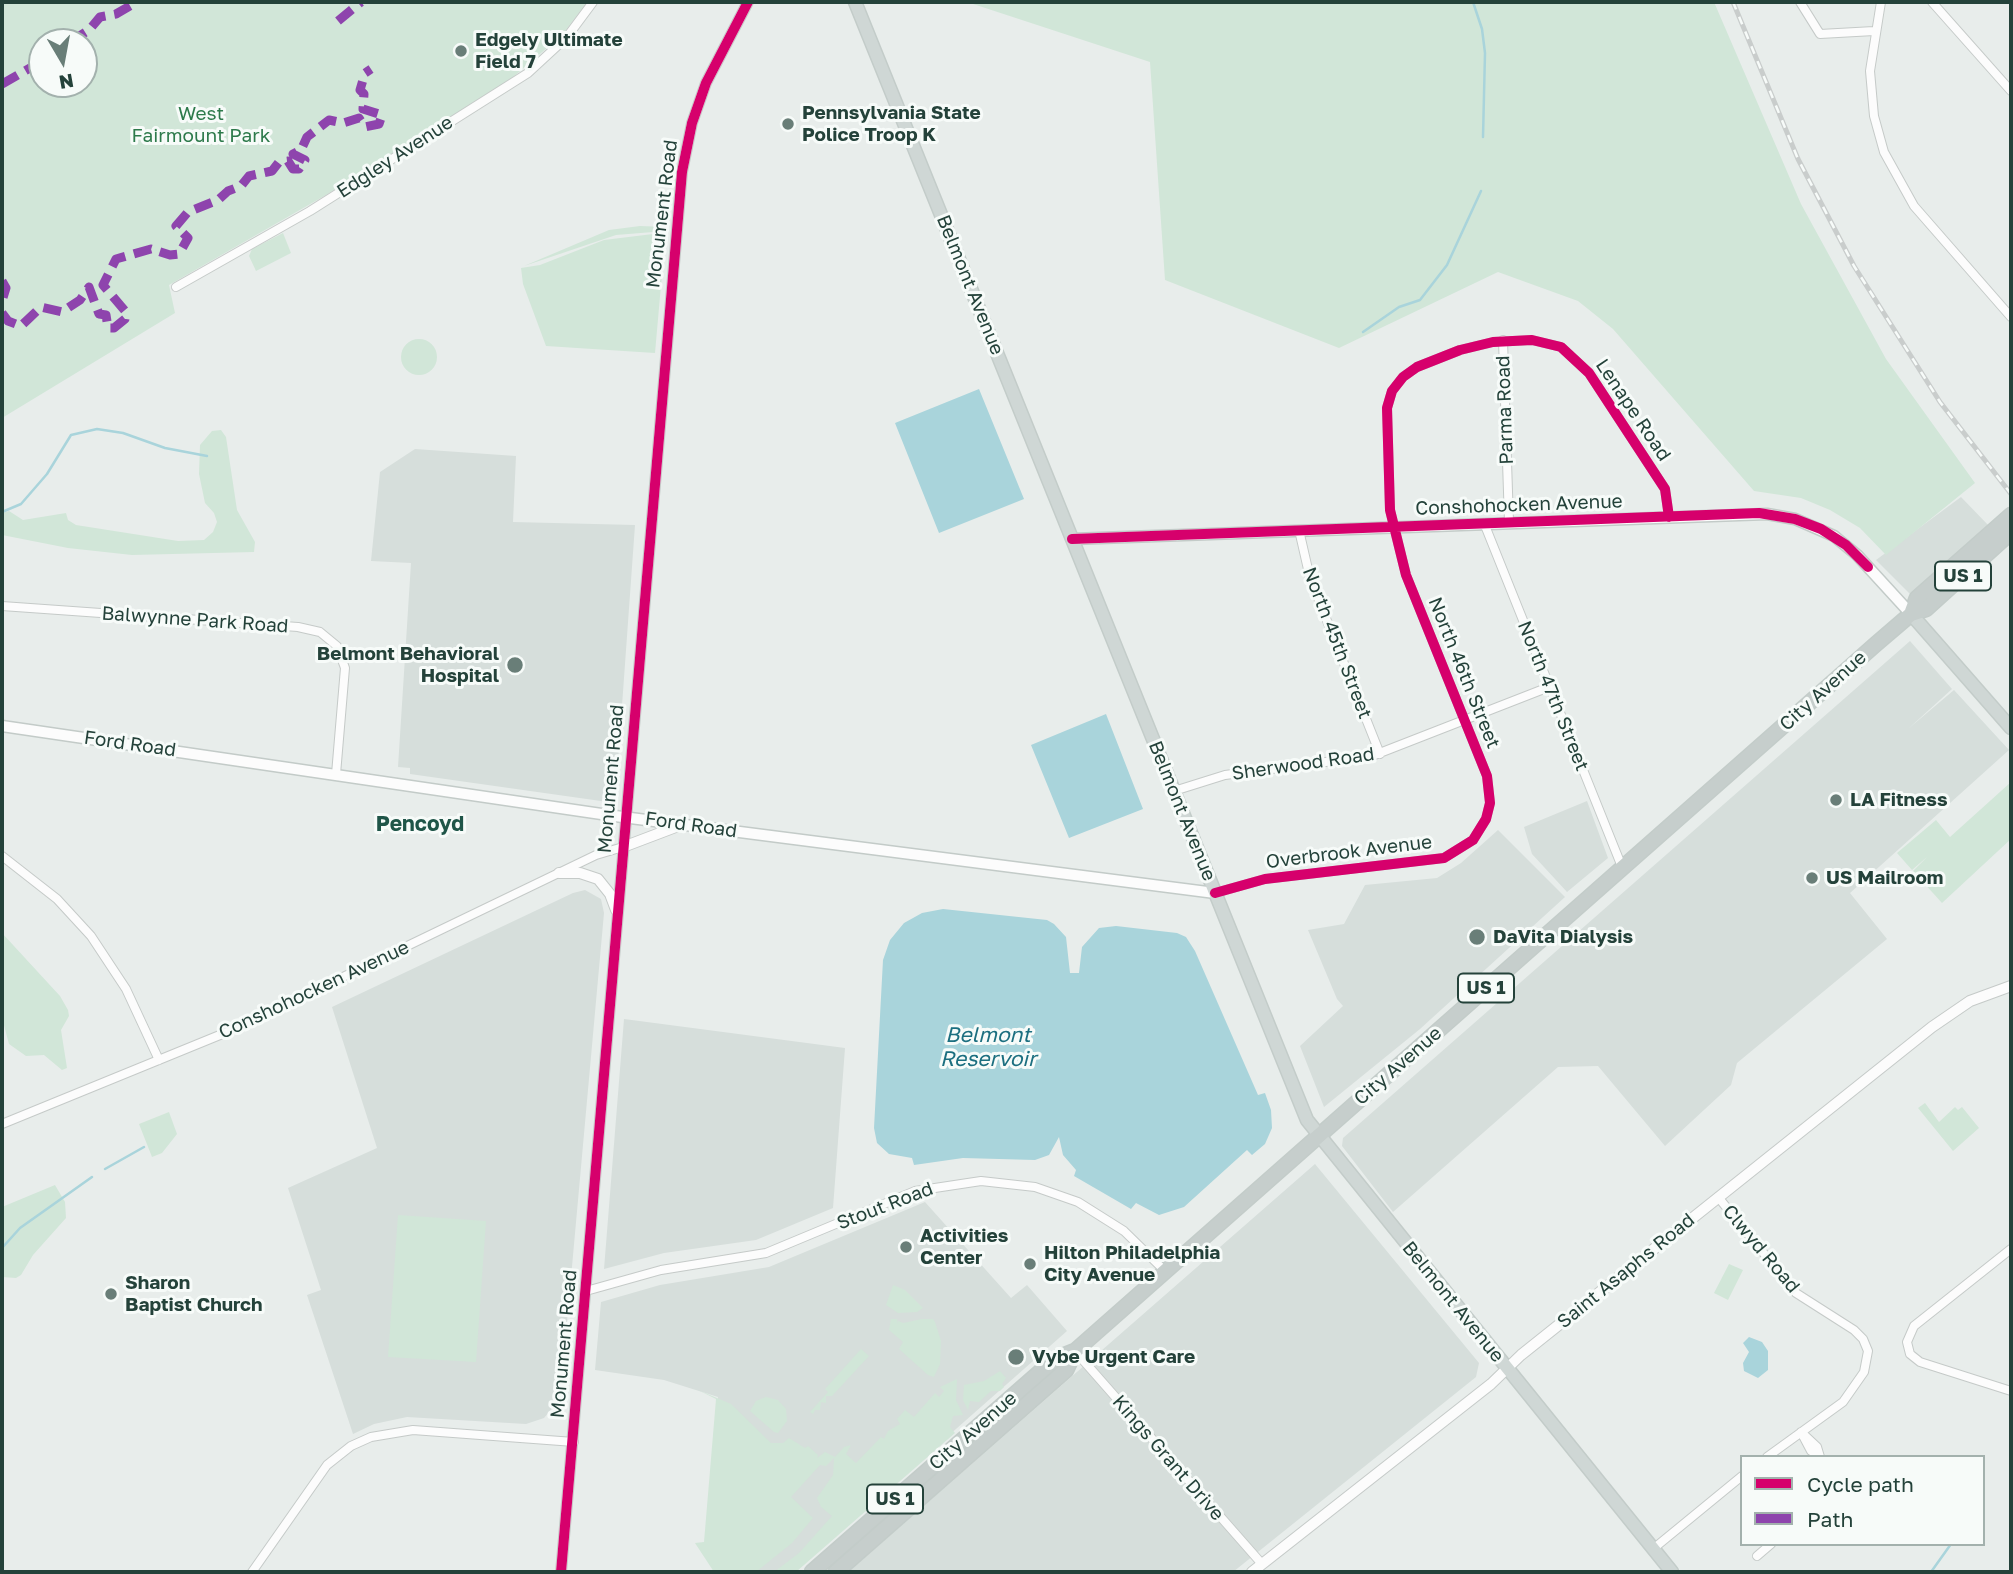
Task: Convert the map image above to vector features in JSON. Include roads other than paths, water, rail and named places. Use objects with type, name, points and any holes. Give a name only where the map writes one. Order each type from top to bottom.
[{"type":"highway","name":"City Avenue","points":[[812,1572],[1055,1359],[1075,1351],[1911,614],[1917,598],[2010,521]]},
{"type":"highway","name":"City Avenue","points":[[836,1572],[1066,1370],[1075,1351]]},
{"type":"highway","points":[[978,1426],[982,1437],[981,1445]]},
{"type":"main road","name":"Belmont Avenue","points":[[856,2],[1307,1120],[1318,1137],[1672,1572]]},
{"type":"main road","name":"Conshohocken Avenue","points":[[1072,539],[1767,514],[1808,524],[1846,545],[1911,614]]},
{"type":"main road","points":[[1911,614],[2011,728]]},
{"type":"main road","name":"Ford Road","points":[[2,726],[626,817],[1215,893]]},
{"type":"street","name":"Edgley Avenue","points":[[176,286],[310,211],[527,73],[567,37],[593,2]]},
{"type":"street","name":"Monument Road","points":[[561,1572],[683,161],[706,83],[748,2]]},
{"type":"street","points":[[1800,2],[1820,34],[1874,31]]},
{"type":"street","points":[[1881,2],[1870,58],[1872,102],[1889,164],[1914,206],[2011,317]]},
{"type":"street","points":[[1879,15],[1888,2]]},
{"type":"street","points":[[1933,2],[2011,91]]},
{"type":"street","name":"Lenape Road","points":[[1395,527],[1390,510],[1387,418],[1392,391],[1403,377],[1417,367],[1460,350],[1503,340],[1546,342],[1568,352],[1580,362],[1665,489],[1669,517]]},
{"type":"street","name":"Parma Road","points":[[1503,340],[1509,522]]},
{"type":"street","name":"North 47th Street","points":[[1484,523],[1622,867]]},
{"type":"street","name":"North 46th Street","points":[[1395,527],[1406,575],[1489,785],[1489,810],[1480,831]]},
{"type":"street","name":"North 45th Street","points":[[1299,530],[1310,578],[1380,754]]},
{"type":"street","name":"Balwynne Park Road","points":[[2,606],[298,627],[320,632],[337,646],[345,668],[336,774]]},
{"type":"street","name":"Sherwood Road","points":[[1174,791],[1225,775],[1354,760],[1380,754],[1549,687]]},
{"type":"street","points":[[623,847],[685,824]]},
{"type":"street","name":"Overbrook Avenue","points":[[1215,893],[1265,879],[1444,858],[1466,847],[1480,831]]},
{"type":"street","name":"Conshohocken Avenue","points":[[2,1124],[237,1028],[559,873],[623,847]]},
{"type":"street","points":[[2,856],[50,892],[91,936],[126,989],[159,1060]]},
{"type":"street","points":[[559,873],[580,873],[598,879],[610,894],[617,916]]},
{"type":"street","name":"Saint Asaphs Road","points":[[1252,1572],[1948,1015],[1982,996],[2011,986]]},
{"type":"street","name":"Stout Road","points":[[586,1291],[661,1270],[766,1253],[915,1191],[982,1181],[1035,1187],[1078,1202],[1124,1231],[1165,1271]]},
{"type":"street","name":"Clwyd Road","points":[[1718,1197],[1792,1289],[1854,1330],[1863,1339],[1868,1351],[1864,1372],[1849,1395],[1801,1433]]},
{"type":"street","points":[[2011,1249],[1914,1326],[1907,1337],[1910,1354],[1920,1363],[2011,1391]]},
{"type":"street","name":"Kings Grant Drive","points":[[1075,1351],[1262,1564]]},
{"type":"street","points":[[252,1572],[321,1472],[343,1452],[371,1437],[413,1430],[574,1442]]},
{"type":"street","points":[[1770,1455],[1801,1433],[1810,1438],[1818,1455]]},
{"type":"street","points":[[1653,1549],[1740,1478]]},
{"type":"street","points":[[1757,1556],[1769,1546]]},
{"type":"water","points":[[979,389],[1024,499],[939,533],[895,423]]},
{"type":"water","points":[[1106,714],[1143,809],[1069,838],[1031,745]]},
{"type":"water","name":"Belmont Reservoir","points":[[943,909],[1047,920],[1066,937],[1070,973],[1079,973],[1082,947],[1099,928],[1116,926],[1177,933],[1186,937],[1195,951],[1258,1095],[1265,1093],[1271,1110],[1272,1128],[1265,1144],[1252,1155],[1247,1150],[1184,1207],[1159,1215],[1136,1203],[1131,1209],[1074,1176],[1076,1170],[1063,1155],[1059,1137],[1049,1155],[1035,1160],[963,1158],[914,1165],[912,1158],[889,1154],[877,1143],[874,1128],[883,960],[890,940],[904,923],[922,913]]},
{"type":"water","points":[[1749,1337],[1762,1342],[1768,1351],[1768,1370],[1758,1378],[1744,1371],[1743,1363],[1749,1352],[1743,1343]]},
{"type":"waterway","points":[[1473,2],[1482,29],[1485,53],[1483,137]]},
{"type":"waterway","points":[[1363,332],[1399,307],[1420,300],[1447,265],[1481,191]]},
{"type":"waterway","points":[[2,512],[21,504],[47,474],[71,435],[97,429],[123,433],[165,448],[207,456]]},
{"type":"waterway","points":[[105,1169],[144,1147]]},
{"type":"waterway","points":[[2,1248],[20,1228],[92,1177]]},
{"type":"waterway","points":[[1931,1572],[1950,1546]]},
{"type":"railway","points":[[1733,2],[1798,159],[1854,266],[1940,402],[2011,494]]},
{"type":"place","name":"Edgely Ultimate Field 7","points":[[461,51]]},
{"type":"place","name":"Pennsylvania State Police Troop K","points":[[788,124]]},
{"type":"place","name":"Belmont Behavioral Hospital","points":[[515,665]]},
{"type":"place","name":"LA Fitness","points":[[1836,800]]},
{"type":"place","name":"US Mailroom","points":[[1812,878]]},
{"type":"place","name":"DaVita Dialysis","points":[[1477,937]]},
{"type":"place","name":"Activities Center","points":[[906,1247]]},
{"type":"place","name":"Hilton Philadelphia City Avenue","points":[[1030,1264]]},
{"type":"place","name":"Sharon Baptist Church","points":[[111,1294]]},
{"type":"place","name":"Vybe Urgent Care","points":[[1016,1357]]},
{"type":"district","name":"Pencoyd","points":[[420,824]]},
{"type":"park label","name":"West Fairmount Park","points":[[201,125]]}]
